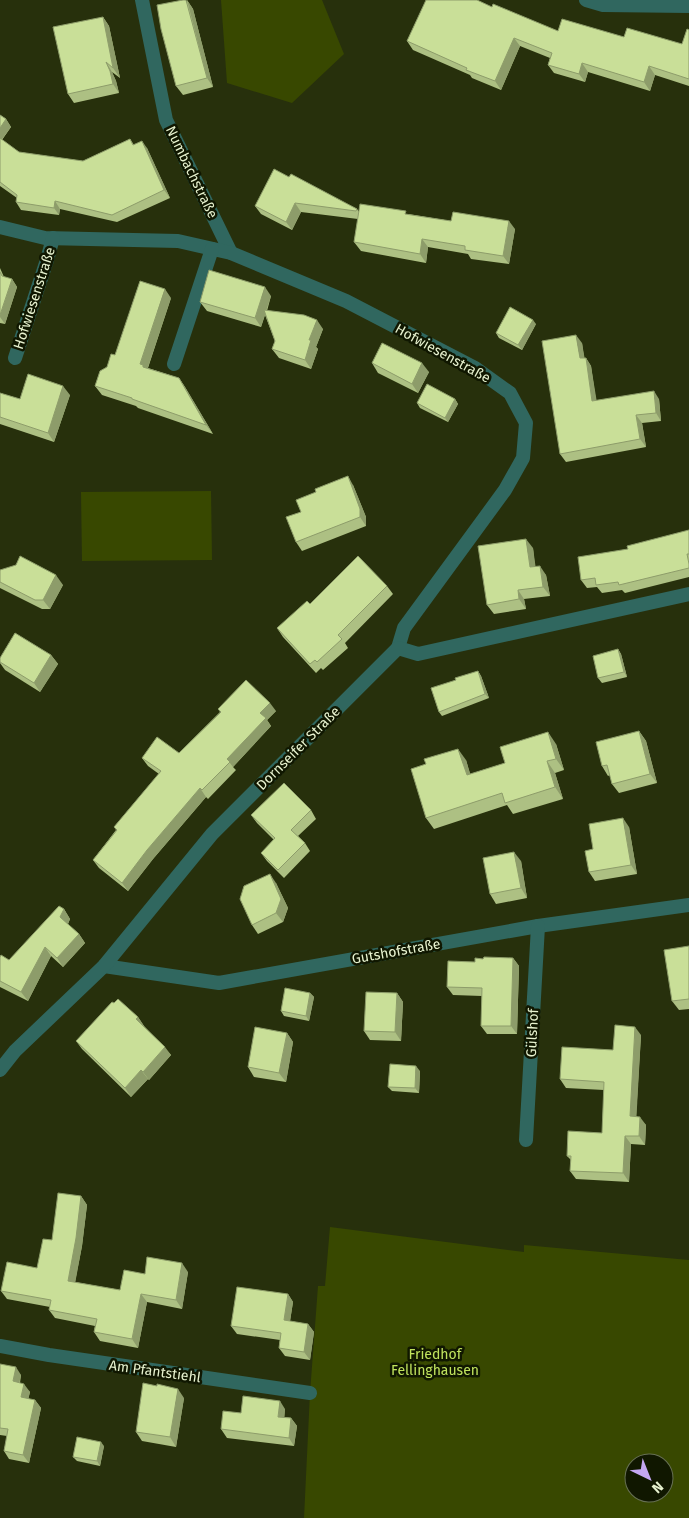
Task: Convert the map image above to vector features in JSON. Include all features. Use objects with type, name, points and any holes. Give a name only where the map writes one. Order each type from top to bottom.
[{"type":"street","name":"Numbachstraße","points":[[142,0],[166,120],[231,253]]},
{"type":"street","points":[[586,0],[603,5],[689,6]]},
{"type":"street","name":"Hofwiesenstraße","points":[[0,226],[45,238],[178,241],[231,253],[346,301],[475,368],[510,393],[526,423],[523,458],[504,490],[404,628],[398,648]]},
{"type":"street","name":"Hofwiesenstraße","points":[[14,358],[53,238]]},
{"type":"street","points":[[174,364],[212,248]]},
{"type":"street","points":[[398,648],[418,654],[689,594]]},
{"type":"street","name":"Dornseifer Straße","points":[[0,1070],[15,1051],[104,966],[212,834],[398,648]]},
{"type":"street","name":"Gutshofstraße","points":[[104,966],[219,983],[538,926],[689,905]]},
{"type":"street","name":"Gülshof","points":[[526,1140],[538,926]]},
{"type":"street","name":"Am Pfantstiehl","points":[[0,1346],[49,1356],[310,1393]]},
{"type":"green space","points":[[221,0],[322,0],[344,54],[292,103],[227,83]]},
{"type":"green space","points":[[211,491],[212,560],[82,561],[81,492]]},
{"type":"green space","name":"Friedhof Fellinghausen","points":[[330,1227],[524,1252],[524,1245],[689,1260],[689,1518],[304,1518],[310,1393],[318,1286],[325,1286]]},
{"type":"building","points":[[186,0],[207,78],[176,86],[161,29],[157,5]]},
{"type":"building","points":[[426,0],[477,0],[492,7],[493,4],[558,31],[562,19],[624,37],[627,28],[682,44],[687,29],[689,30],[689,79],[649,66],[644,82],[582,63],[579,74],[548,65],[552,53],[514,38],[495,81],[466,70],[467,68],[407,41]]},
{"type":"building","points":[[103,17],[113,68],[106,62],[113,84],[68,94],[53,27]]},
{"type":"building","points":[[0,115],[6,119],[0,128]]},
{"type":"building","points":[[0,138],[19,152],[83,161],[130,139],[133,145],[142,141],[164,190],[112,215],[55,201],[54,208],[16,202],[17,195],[0,182]]},
{"type":"building","points":[[274,169],[289,177],[291,174],[357,209],[356,211],[295,203],[286,222],[255,206]]},
{"type":"building","points":[[360,204],[406,211],[405,214],[451,221],[453,212],[509,221],[503,256],[465,250],[465,246],[422,239],[420,254],[354,242]]},
{"type":"building","points":[[209,270],[265,287],[255,318],[200,302]]},
{"type":"building","points":[[0,272],[2,276],[12,279],[0,315]]},
{"type":"building","points":[[140,281],[165,289],[140,364],[143,367],[179,378],[206,425],[95,386],[100,371],[107,367],[111,354],[115,355]]},
{"type":"building","points":[[510,307],[533,320],[518,345],[496,333]]},
{"type":"building","points":[[264,310],[304,315],[317,320],[309,340],[311,340],[305,360],[272,349],[275,341]]},
{"type":"building","points":[[576,335],[580,358],[586,358],[592,401],[654,391],[656,413],[636,415],[640,439],[560,454],[542,341]]},
{"type":"building","points":[[382,343],[422,363],[412,384],[372,363]]},
{"type":"building","points":[[28,374],[63,386],[48,433],[0,417],[0,393],[20,399]]},
{"type":"building","points":[[427,384],[455,399],[445,418],[417,403]]},
{"type":"building","points":[[348,476],[360,509],[360,517],[296,542],[286,517],[301,512],[296,500],[316,492],[315,489]]},
{"type":"building","points":[[689,530],[689,554],[687,554],[689,568],[619,585],[618,582],[596,585],[595,578],[581,580],[578,557],[628,549],[627,546]]},
{"type":"building","points":[[526,539],[530,567],[540,566],[543,587],[518,590],[519,599],[487,605],[478,546]]},
{"type":"building","points":[[20,556],[56,575],[43,600],[35,600],[0,582],[0,570],[16,565]]},
{"type":"building","points":[[358,556],[387,586],[338,635],[342,639],[317,662],[315,660],[310,664],[277,628],[307,601],[310,604]]},
{"type":"building","points":[[15,633],[51,655],[34,683],[0,662],[0,658]]},
{"type":"building","points":[[618,649],[624,672],[598,678],[593,656]]},
{"type":"building","points":[[478,671],[485,694],[439,712],[431,688]]},
{"type":"building","points":[[246,680],[270,703],[260,713],[266,718],[227,759],[230,762],[202,790],[200,788],[147,850],[122,883],[93,860],[117,830],[114,827],[161,771],[142,758],[157,737],[179,753],[221,712],[218,709]]},
{"type":"building","points":[[639,731],[650,774],[612,784],[607,765],[602,766],[596,742]]},
{"type":"building","points":[[548,732],[556,759],[547,761],[555,787],[505,803],[502,793],[426,818],[411,769],[426,764],[424,759],[458,749],[467,775],[505,763],[500,747]]},
{"type":"building","points":[[284,783],[311,810],[291,830],[305,843],[278,870],[261,853],[275,838],[251,815]]},
{"type":"building","points":[[623,818],[631,865],[589,872],[585,851],[593,849],[589,824]]},
{"type":"building","points":[[514,852],[521,888],[490,894],[483,858]]},
{"type":"building","points":[[270,874],[281,899],[276,913],[252,925],[240,899],[244,886]]},
{"type":"building","points":[[59,906],[64,909],[60,917],[79,934],[57,958],[45,947],[21,992],[0,981],[1,955],[9,960]]},
{"type":"building","points":[[689,946],[689,999],[672,1001],[664,950]]},
{"type":"building","points":[[484,957],[513,958],[511,1026],[481,1026],[482,988],[447,987],[448,961],[475,962],[475,958],[483,959]]},
{"type":"building","points":[[285,988],[310,993],[306,1016],[281,1011]]},
{"type":"building","points":[[366,992],[397,993],[395,1032],[364,1031]]},
{"type":"building","points":[[118,999],[138,1017],[136,1019],[165,1047],[143,1072],[141,1070],[125,1088],[76,1041],[112,1002],[114,1003]]},
{"type":"building","points":[[615,1025],[635,1027],[630,1116],[640,1117],[639,1136],[625,1136],[623,1173],[570,1171],[571,1156],[567,1156],[568,1131],[602,1133],[604,1082],[560,1079],[562,1047],[613,1050]]},
{"type":"building","points":[[255,1027],[287,1033],[279,1073],[248,1067]]},
{"type":"building","points":[[390,1064],[416,1066],[415,1088],[388,1087]]},
{"type":"building","points":[[58,1193],[81,1196],[68,1281],[120,1290],[124,1270],[145,1274],[147,1257],[182,1263],[176,1300],[141,1294],[132,1339],[94,1332],[97,1319],[49,1310],[51,1300],[1,1291],[7,1262],[37,1268],[43,1239],[52,1240]]},
{"type":"building","points":[[237,1287],[288,1294],[284,1320],[308,1324],[304,1352],[279,1348],[281,1333],[231,1326]]},
{"type":"building","points":[[0,1364],[16,1367],[13,1381],[24,1384],[21,1397],[35,1400],[23,1455],[4,1451],[8,1429],[0,1428]]},
{"type":"building","points":[[143,1383],[178,1389],[170,1437],[136,1432]]},
{"type":"building","points":[[243,1396],[280,1401],[278,1417],[291,1418],[289,1438],[221,1429],[223,1411],[241,1413]]},
{"type":"building","points":[[77,1437],[101,1442],[97,1461],[73,1457]]}]
